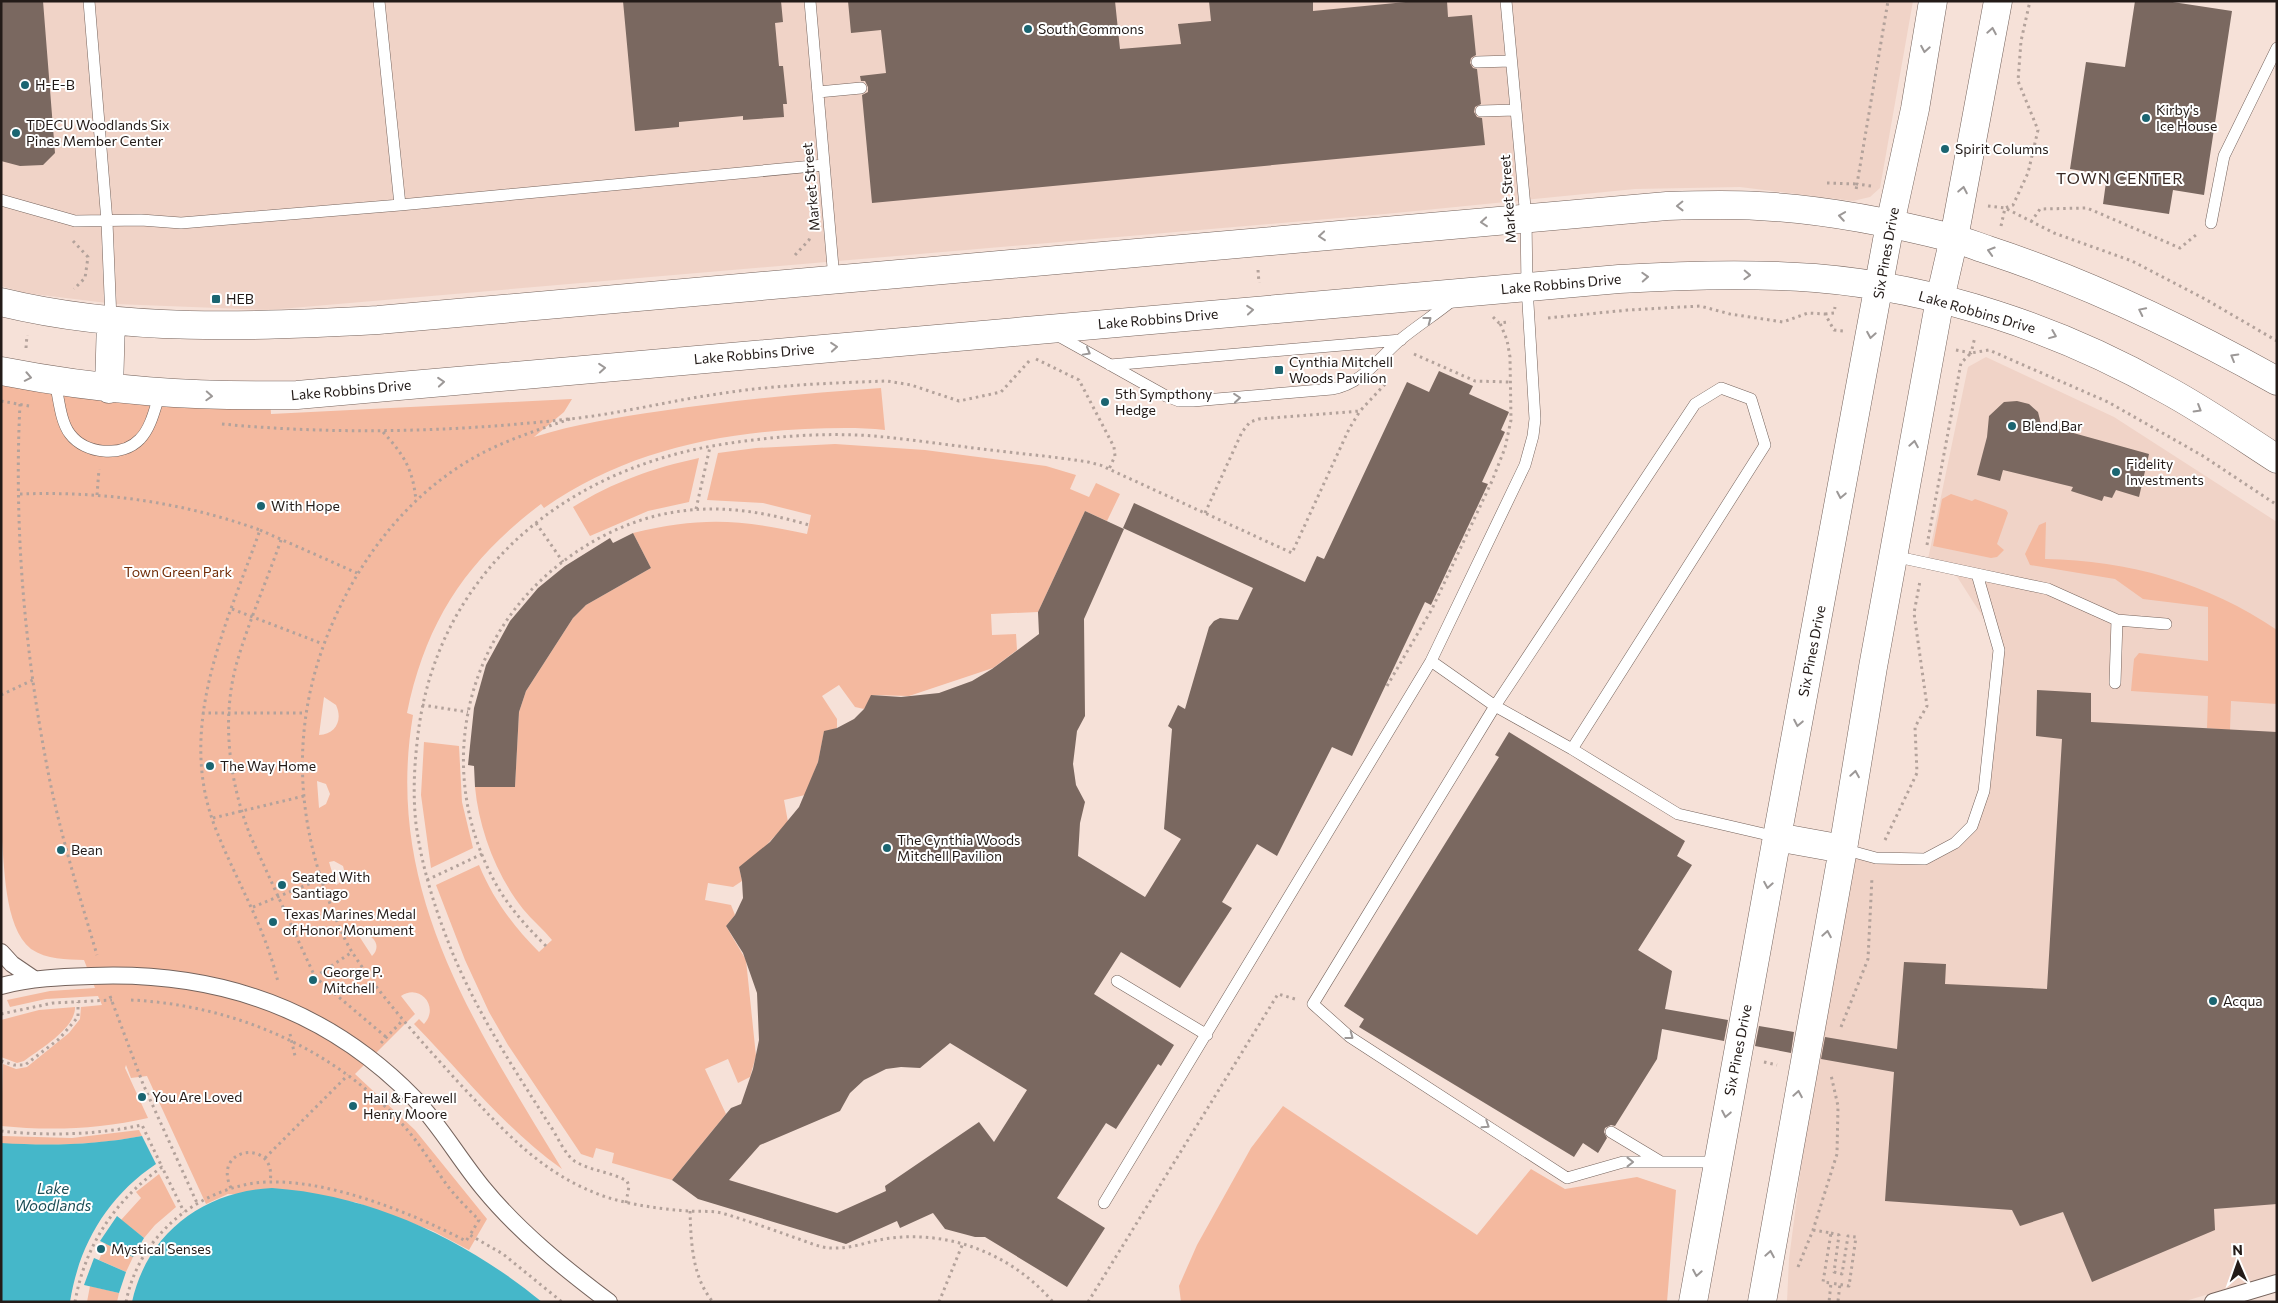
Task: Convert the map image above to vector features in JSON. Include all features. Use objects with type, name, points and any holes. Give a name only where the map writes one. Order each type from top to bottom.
[{"type":"street","name":"Six Pines Drive","points":[[1693,1302],[1717,1162],[1880,287],[1890,224],[1915,109],[1933,1]]},
{"type":"street","points":[[1762,1302],[1940,298],[1954,238],[1998,1]]},
{"type":"street","points":[[1,302],[30,309],[111,307],[223,326],[378,320],[1667,206],[1758,206],[1799,210],[1890,224],[1954,238],[2052,272],[2138,308],[2275,378]]},
{"type":"street","name":"Lake Robbins Drive","points":[[12,374],[109,389],[160,393],[218,396],[297,395],[1464,292],[1619,279],[1737,274],[1816,278],[1880,287],[1940,298],[2028,326],[2119,364],[2166,389],[2277,459]]},
{"type":"street","points":[[109,389],[111,307]]},
{"type":"street","points":[[1777,837],[1843,849]]},
{"type":"street","points":[[1,952],[17,968],[34,979]]},
{"type":"street","points":[[1,986],[34,979],[104,975],[128,974],[178,978],[233,990],[284,1008],[323,1027],[367,1056],[416,1100],[483,1188],[510,1218],[547,1252],[610,1302]]},
{"type":"street","points":[[2213,1302],[2277,1283]]},
{"type":"lane","points":[[89,1],[107,222],[111,307]]},
{"type":"lane","points":[[379,1],[400,205]]},
{"type":"lane","name":"Market Street","points":[[810,1],[834,279]]},
{"type":"lane","name":"Market Street","points":[[1104,1203],[1431,661],[1530,452],[1535,418],[1526,287],[1526,218],[1506,1]]},
{"type":"lane","points":[[2211,223],[2224,156],[2277,48]]},
{"type":"lane","points":[[1477,62],[1511,61]]},
{"type":"lane","points":[[818,92],[861,88]]},
{"type":"lane","points":[[1482,111],[1516,110]]},
{"type":"lane","points":[[1,200],[75,221],[140,220],[182,223],[400,205],[824,165]]},
{"type":"lane","points":[[1045,328],[1166,396],[1179,401],[1193,402],[1339,388],[1358,380],[1400,340],[1464,292]]},
{"type":"lane","points":[[1110,365],[1400,340]]},
{"type":"lane","points":[[55,382],[70,434],[84,446],[101,451],[122,449],[139,440],[147,429],[160,393]]},
{"type":"lane","points":[[1572,749],[1765,445],[1751,399],[1721,388],[1696,404],[1495,706],[1313,1004],[1350,1037],[1567,1178],[1623,1162],[1717,1162]]},
{"type":"lane","points":[[1894,556],[2048,588],[2117,620],[2166,624]]},
{"type":"lane","points":[[1843,849],[1876,858],[1925,859],[1955,843],[1972,826],[1984,791],[1999,650],[1977,574]]},
{"type":"lane","points":[[2115,683],[2117,620]]},
{"type":"lane","points":[[1431,661],[1495,706],[1572,749],[1678,814],[1777,837]]},
{"type":"lane","points":[[1117,981],[1207,1035]]},
{"type":"lane","points":[[1611,1132],[1661,1162]]},
{"type":"path","points":[[1888,1],[1857,184],[1898,191]]},
{"type":"path","points":[[2005,208],[2013,205],[2028,172],[2038,130],[2018,81],[2021,41],[2030,1]]},
{"type":"path","points":[[1960,202],[2005,208],[2054,233],[2132,261],[2205,299],[2277,341]]},
{"type":"path","points":[[1995,252],[2005,208]]},
{"type":"path","points":[[2031,222],[2040,208],[2087,208],[2180,248],[2211,223]]},
{"type":"path","points":[[75,221],[71,240],[78,244],[88,257],[85,278],[72,291],[111,307]]},
{"type":"path","points":[[791,259],[809,240],[810,232]]},
{"type":"path","points":[[1499,323],[1628,310],[1700,306],[1730,314],[1783,322],[1808,313],[1825,314],[1834,330],[1871,334]]},
{"type":"path","points":[[30,309],[12,374],[20,405],[21,550],[28,649],[48,772],[70,861],[112,1000],[143,1084],[197,1203]]},
{"type":"path","points":[[1839,1032],[1868,959],[1871,882],[1876,858],[1917,773],[1915,727],[1927,706],[1914,612],[1961,363],[1972,353],[1982,311]]},
{"type":"path","points":[[1387,686],[1432,609],[1496,472],[1509,429],[1509,349],[1504,331],[1499,323],[1488,315]]},
{"type":"path","points":[[1932,345],[1972,353],[1989,350],[2108,402],[2203,456],[2277,505]]},
{"type":"path","points":[[1408,360],[1419,349]]},
{"type":"path","points":[[1414,354],[1475,381],[1510,382]]},
{"type":"path","points":[[221,424],[290,431],[383,431],[570,419],[719,393],[887,380],[911,385],[959,401],[1001,392],[1033,357],[1079,380],[1114,447],[1115,456],[1109,469]]},
{"type":"path","points":[[626,1203],[630,1186],[627,1180],[574,1161],[519,1077],[479,1009],[461,972],[439,918],[427,880],[419,842],[415,806],[415,760],[422,705],[428,678],[441,642],[456,614],[495,560],[536,523],[592,486],[624,471],[649,462],[710,447],[766,439],[817,436],[873,436],[1085,461],[1109,469],[1292,553],[1349,429],[1360,411],[1390,379]]},
{"type":"path","points":[[1,401],[62,409]]},
{"type":"path","points":[[1205,513],[1242,432],[1250,422],[1259,419],[1360,411]]},
{"type":"path","points":[[570,419],[489,450],[432,485],[378,544],[357,573],[323,644],[314,670],[305,713],[302,767],[304,796],[310,839],[321,878],[352,952],[403,1020],[492,1118],[535,1159],[575,1184],[626,1203],[725,1214],[828,1248],[843,1248],[882,1239],[909,1236],[935,1237],[963,1243],[1006,1262],[1030,1279],[1053,1302]]},
{"type":"path","points":[[383,431],[398,449],[413,476],[416,501]]},
{"type":"path","points":[[696,509],[710,447]]},
{"type":"path","points":[[97,495],[101,451]]},
{"type":"path","points":[[20,494],[97,495],[191,508],[260,530],[357,573]]},
{"type":"path","points":[[546,946],[508,903],[482,854],[477,842],[466,790],[464,746],[468,712],[478,674],[502,625],[526,594],[563,562],[587,545],[621,528],[660,515],[696,509],[743,510],[782,517],[809,525]]},
{"type":"path","points":[[536,523],[563,562]]},
{"type":"path","points":[[260,530],[211,668],[200,731],[202,773],[206,800],[212,818],[253,907],[271,954],[295,1056]]},
{"type":"path","points":[[281,540],[236,663],[230,713],[232,769],[241,811],[250,835],[280,896],[315,977],[386,1038]]},
{"type":"path","points":[[232,609],[323,644]]},
{"type":"path","points":[[1,695],[33,680]]},
{"type":"path","points":[[422,705],[468,712]]},
{"type":"path","points":[[202,713],[305,713]]},
{"type":"path","points":[[212,818],[304,796]]},
{"type":"path","points":[[427,880],[482,854]]},
{"type":"path","points":[[253,907],[321,878]]},
{"type":"path","points":[[315,977],[352,952]]},
{"type":"path","points":[[1088,1302],[1278,994],[1313,1004]]},
{"type":"path","points":[[1,1014],[53,1003],[120,999]]},
{"type":"path","points":[[126,1302],[136,1270],[149,1246],[184,1212],[197,1203],[231,1188],[270,1182],[300,1184],[342,1193],[420,1219],[466,1242],[479,1220],[451,1190],[403,1125],[347,1076],[315,1054],[251,1023],[222,1014],[169,1004],[127,1000]]},
{"type":"path","points":[[1,1060],[14,1065],[25,1065],[59,1039],[78,1018],[78,1002]]},
{"type":"path","points":[[265,1158],[403,1020]]},
{"type":"path","points":[[1794,1275],[1813,1230],[1837,1154],[1838,1106],[1831,1076],[1833,1067]]},
{"type":"path","points":[[1,1131],[52,1134],[95,1132],[142,1125],[184,1212]]},
{"type":"path","points":[[231,1188],[227,1179],[227,1170],[233,1158],[249,1152],[265,1158],[271,1169],[270,1182]]},
{"type":"path","points":[[75,1302],[82,1271],[89,1253],[108,1218],[133,1189],[162,1167]]},
{"type":"path","points":[[690,1211],[690,1240],[695,1269],[713,1302]]},
{"type":"path","points":[[1813,1230],[1830,1233],[1839,1235],[1834,1272],[1842,1274],[1848,1236],[1856,1237],[1849,1286],[1824,1282],[1830,1233]]},
{"type":"path","points":[[470,1235],[503,1254],[562,1302]]},
{"type":"path","points":[[939,1302],[963,1243]]},
{"type":"path","points":[[1828,1302],[1831,1283]]},
{"type":"path","points":[[1840,1284],[1838,1301],[1842,1302]]},
{"type":"shaded area","points":[[1,1],[1913,1],[1880,188],[1870,197],[1853,201],[1740,187],[1635,189],[1385,214],[268,310],[115,304],[25,293],[1,286]]},
{"type":"shaded area","points":[[1986,357],[2114,417],[2277,522],[2277,1274],[2182,1302],[1787,1302],[1789,1259],[1813,1075],[1852,855],[1926,863],[1977,827],[2004,650],[1956,575],[1928,559],[1968,367]]},
{"type":"green space","name":"Town Green Park","points":[[1,371],[270,395],[271,414],[572,399],[564,412],[534,437],[597,421],[688,407],[771,397],[881,388],[885,430],[855,428],[770,431],[702,442],[636,460],[604,473],[573,489],[544,508],[541,504],[491,548],[453,595],[438,621],[425,650],[407,713],[413,715],[407,779],[412,840],[424,899],[444,955],[469,1009],[498,1063],[562,1169],[541,1153],[503,1118],[414,1024],[419,1019],[424,1024],[430,1011],[426,999],[415,992],[401,996],[415,1014],[355,1074],[415,1130],[487,1219],[469,1250],[433,1231],[355,1202],[228,1194],[206,1204],[147,1076],[131,1078],[126,1065],[125,1068],[148,1118],[94,1127],[38,1128],[1,1126],[3,1064],[16,1069],[27,1067],[69,1033],[80,1019],[81,1007],[102,1005],[98,996],[46,999],[10,1007],[7,1000],[50,991],[95,988],[84,960],[57,958],[37,953],[22,939],[10,910],[1,831]],"holes":[[[324,697],[336,705],[339,716],[334,729],[319,735]],[[317,781],[326,784],[330,794],[326,804],[319,808]],[[334,861],[343,866],[344,877],[336,885],[329,862]],[[366,934],[375,941],[377,947],[372,956],[359,936]]]},
{"type":"green space","points":[[835,444],[925,450],[1046,466],[1076,475],[1070,489],[1089,497],[1096,483],[1120,494],[1107,521],[1085,511],[1038,612],[991,614],[992,635],[1016,634],[1017,650],[993,668],[909,696],[872,695],[864,709],[855,707],[839,685],[822,696],[837,719],[837,728],[824,732],[818,762],[805,795],[784,800],[788,822],[759,853],[739,867],[742,881],[733,887],[708,883],[705,900],[731,905],[735,915],[726,926],[746,960],[756,1056],[750,1077],[738,1083],[728,1059],[705,1069],[726,1114],[672,1180],[612,1163],[614,1153],[596,1148],[593,1158],[581,1154],[508,1045],[489,1012],[465,960],[436,885],[479,865],[504,912],[539,952],[552,940],[513,896],[497,867],[480,819],[475,787],[515,787],[519,712],[526,691],[573,618],[586,605],[651,568],[633,533],[679,524],[720,522],[761,525],[807,534],[811,515],[763,503],[707,500],[718,453],[756,448]]},
{"type":"green space","points":[[699,458],[689,502],[648,511],[590,536],[573,507],[618,483],[666,466]]},
{"type":"green space","points":[[1951,494],[1972,501],[1975,499],[2006,510],[2008,513],[1997,544],[2004,550],[1997,557],[1991,558],[1933,546],[1942,499]]},
{"type":"green space","points":[[2046,522],[2045,559],[2107,564],[2166,577],[2223,599],[2251,613],[2277,630],[2277,704],[2231,701],[2230,730],[2207,728],[2208,696],[2131,691],[2134,659],[2139,653],[2208,661],[2208,607],[2143,599],[2115,579],[2030,565],[2025,554],[2039,525]]},
{"type":"green space","points":[[424,742],[459,746],[462,802],[473,848],[431,868],[421,795]]},
{"type":"green space","points":[[75,1007],[74,1015],[64,1030],[24,1061],[17,1063],[1,1057],[1,1020],[39,1010]]},
{"type":"green space","points":[[1283,1106],[1477,1235],[1531,1169],[1565,1189],[1637,1177],[1676,1190],[1667,1302],[1181,1302],[1179,1286],[1197,1245],[1251,1148]]},
{"type":"green space","points":[[139,1130],[142,1136],[90,1143],[55,1145],[2,1144],[2,1136],[72,1138]]},
{"type":"green space","points":[[159,1174],[176,1207],[155,1225],[144,1238],[121,1220],[141,1198],[136,1192]]},
{"type":"green space","points":[[106,1243],[133,1257],[126,1272],[99,1260]]},
{"type":"green space","points":[[90,1286],[119,1293],[117,1302],[87,1302]]},
{"type":"water","name":"Lake Woodlands","points":[[142,1136],[156,1164],[123,1191],[98,1224],[80,1261],[70,1302],[1,1302],[1,1143],[72,1144]]},
{"type":"water","points":[[272,1188],[309,1192],[346,1200],[416,1224],[449,1240],[481,1259],[512,1279],[542,1302],[132,1302],[140,1277],[151,1256],[165,1236],[182,1220],[202,1207],[224,1197],[247,1191]]},
{"type":"water","points":[[117,1216],[144,1238],[133,1257],[100,1241]]},
{"type":"water","points":[[94,1258],[126,1272],[119,1293],[84,1285]]},
{"type":"building","name":"H-E-B","points":[[1,1],[43,1],[55,153],[43,165],[20,166],[1,161]]},
{"type":"building","points":[[623,1],[781,1],[783,22],[775,23],[779,66],[783,66],[787,104],[783,104],[784,117],[743,120],[743,116],[679,122],[679,127],[635,131]]},
{"type":"building","points":[[848,1],[1115,1],[1120,49],[1181,44],[1178,24],[1211,21],[1209,1],[1313,1],[1313,11],[1416,1],[1447,1],[1448,17],[1472,15],[1476,55],[1471,58],[1470,63],[1473,68],[1477,69],[1481,104],[1475,107],[1474,112],[1477,117],[1482,118],[1485,145],[872,203],[862,95],[868,92],[868,87],[865,81],[861,81],[860,76],[886,73],[881,30],[851,33]]},
{"type":"building","name":"Kirby's Ice House","points":[[2135,1],[2166,1],[2232,11],[2204,195],[2173,190],[2169,214],[2103,204],[2107,175],[2070,169],[2086,62],[2125,67]]},
{"type":"building","points":[[1439,371],[1473,386],[1469,394],[1509,412],[1501,430],[1505,432],[1482,482],[1488,484],[1431,605],[1425,602],[1352,756],[1332,747],[1277,856],[1257,844],[1222,902],[1232,908],[1180,988],[1121,952],[1094,994],[1174,1045],[1161,1066],[1158,1064],[1116,1129],[1106,1123],[1057,1198],[1105,1228],[1067,1287],[985,1237],[975,1237],[945,1229],[933,1213],[900,1228],[897,1221],[846,1244],[698,1199],[672,1180],[731,1108],[741,1104],[753,1069],[759,1040],[757,993],[743,953],[726,926],[735,915],[743,898],[739,867],[770,842],[799,807],[818,762],[824,731],[837,728],[854,719],[864,709],[871,695],[901,697],[939,693],[972,681],[992,669],[1039,634],[1038,612],[1085,511],[1124,529],[1084,619],[1085,716],[1077,731],[1073,764],[1076,785],[1085,802],[1080,823],[1078,856],[1145,897],[1181,839],[1164,829],[1172,729],[1168,726],[1178,705],[1185,709],[1209,627],[1220,618],[1238,620],[1253,588],[1123,528],[1134,503],[1305,582],[1317,556],[1324,559],[1407,382],[1429,392]],"holes":[[[950,1043],[1027,1090],[994,1142],[979,1122],[885,1186],[886,1191],[837,1213],[729,1180],[760,1145],[840,1111],[850,1093],[864,1080],[886,1069],[901,1067],[920,1068]]]},
{"type":"building","points":[[2017,401],[2029,404],[2038,412],[2041,424],[2149,454],[2139,497],[2116,490],[2112,498],[2104,496],[2102,501],[2071,491],[2073,487],[2003,470],[2000,481],[1977,475],[1987,437],[1989,416],[2004,402]]},
{"type":"building","points":[[633,533],[651,568],[586,605],[573,618],[526,691],[519,712],[515,787],[475,787],[474,766],[468,765],[474,708],[486,665],[510,621],[538,588],[565,566],[610,538],[613,543]]},
{"type":"building","points":[[2037,690],[2091,693],[2091,722],[2277,732],[2277,1204],[2214,1209],[2215,1230],[2092,1282],[2063,1212],[2020,1226],[2012,1210],[1885,1201],[1894,1072],[1821,1059],[1825,1037],[1897,1049],[1904,962],[1946,964],[1945,984],[2047,989],[2062,739],[2036,736]]},
{"type":"building","points":[[1509,732],[1685,841],[1677,856],[1692,865],[1638,950],[1672,971],[1665,1009],[1728,1020],[1724,1041],[1662,1029],[1657,1059],[1615,1126],[1611,1125],[1605,1128],[1604,1132],[1607,1138],[1598,1153],[1583,1143],[1574,1157],[1359,1027],[1364,1019],[1344,1006],[1499,757],[1495,755]]},
{"type":"building","points":[[1759,1026],[1794,1032],[1791,1053],[1755,1046]]},
{"type":"place","name":"South Commons","points":[[1028,29]]},
{"type":"place","name":"H-E-B","points":[[25,85]]},
{"type":"place","name":"Kirby's Ice House","points":[[2146,118]]},
{"type":"place","name":"TDECU Woodlands Six Pines Member Center","points":[[16,133]]},
{"type":"place","name":"Spirit Columns","points":[[1945,149]]},
{"type":"place","name":"HEB","points":[[216,299]]},
{"type":"place","name":"Cynthia Mitchell Woods Pavilion","points":[[1279,370]]},
{"type":"place","name":"5th Sympthony Hedge","points":[[1105,402]]},
{"type":"place","name":"Blend Bar","points":[[2012,426]]},
{"type":"place","name":"Fidelity Investments","points":[[2116,472]]},
{"type":"place","name":"With Hope","points":[[261,506]]},
{"type":"place","name":"The Way Home","points":[[210,766]]},
{"type":"place","name":"The Cynthia Woods Mitchell Pavilion","points":[[887,848]]},
{"type":"place","name":"Bean","points":[[61,850]]},
{"type":"place","name":"Seated With Santiago","points":[[282,885]]},
{"type":"place","name":"Texas Marines Medal of Honor Monument","points":[[273,922]]},
{"type":"place","name":"George P. Mitchell","points":[[313,980]]},
{"type":"place","name":"Acqua","points":[[2213,1001]]},
{"type":"place","name":"You Are Loved","points":[[142,1097]]},
{"type":"place","name":"Hail & Farewell Henry Moore","points":[[353,1106]]},
{"type":"place","name":"Mystical Senses","points":[[101,1249]]},
{"type":"district","name":"TOWN CENTER","points":[[2120,178]]}]
